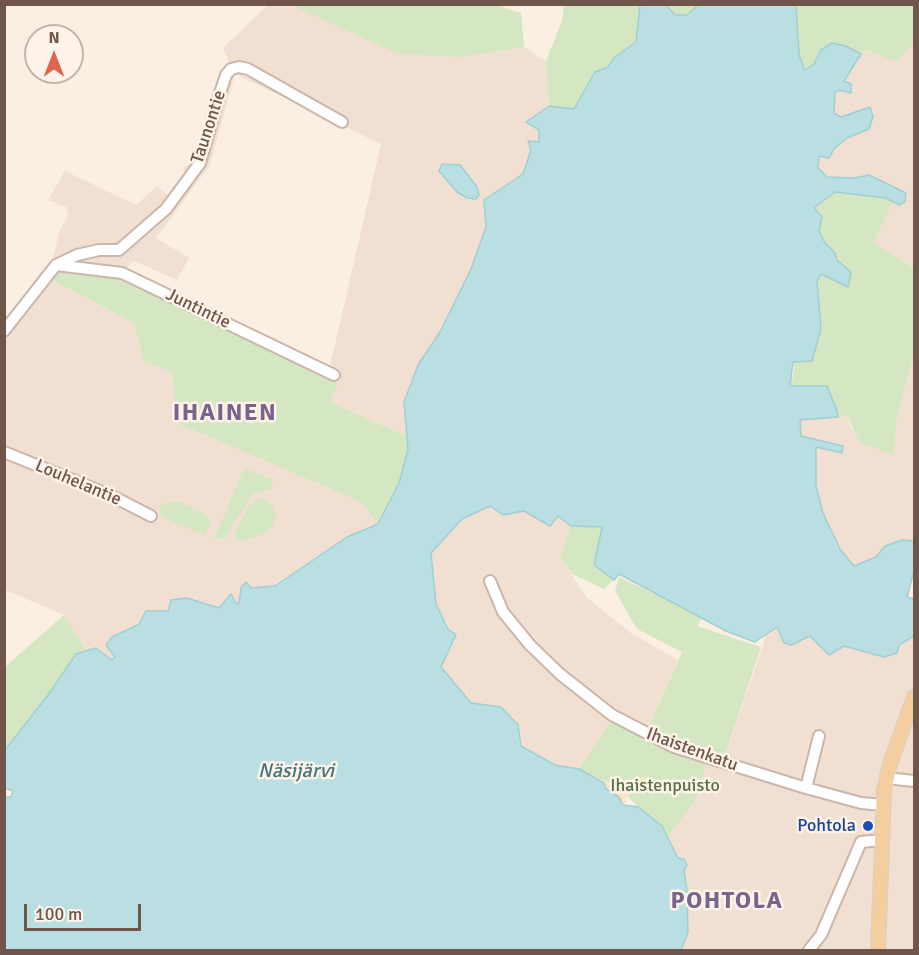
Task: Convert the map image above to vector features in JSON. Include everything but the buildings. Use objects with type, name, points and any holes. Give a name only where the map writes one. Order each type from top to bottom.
[{"type":"main road","points":[[878,951],[886,778],[915,697]]},
{"type":"street","name":"Taunontie","points":[[56,265],[77,255],[119,250],[166,209],[201,163],[220,93],[226,75],[231,69],[239,67],[248,69],[342,122]]},
{"type":"street","points":[[4,331],[56,265]]},
{"type":"street","name":"Juntintie","points":[[56,265],[122,273],[334,375]]},
{"type":"street","name":"Louhelantie","points":[[4,452],[112,496],[151,516]]},
{"type":"street","name":"Ihaistenkatu","points":[[490,581],[503,612],[537,653],[612,715],[674,747],[806,788],[861,803],[883,805]]},
{"type":"street","points":[[806,788],[819,736]]},
{"type":"street","points":[[886,778],[915,781]]},
{"type":"street","points":[[809,951],[821,935],[861,842],[882,840]]},
{"type":"shaded area","points":[[268,5],[291,5],[368,38],[462,57],[524,47],[546,61],[549,106],[527,121],[539,130],[539,143],[529,141],[531,150],[523,174],[484,200],[487,227],[471,269],[440,332],[418,365],[404,402],[406,436],[330,402],[338,384],[51,280],[134,323],[144,362],[172,372],[177,423],[361,502],[378,524],[347,537],[275,586],[251,588],[247,583],[241,592],[239,604],[236,603],[234,597],[228,596],[219,608],[197,601],[169,608],[168,611],[127,628],[112,637],[106,645],[115,657],[112,660],[96,648],[86,650],[64,615],[5,590],[5,320],[53,260],[59,232],[68,216],[66,207],[48,200],[65,171],[136,205],[157,186],[169,196],[183,178],[184,167],[193,162],[220,71],[229,63],[223,48]],"holes":[[[235,74],[381,144],[330,366],[127,268],[134,261],[177,280],[189,258],[156,238],[210,165]]]},
{"type":"shaded area","points":[[914,43],[914,268],[874,243],[893,202],[899,205],[869,175],[854,178],[827,177],[818,168],[819,156],[847,138],[869,129],[834,113],[835,92],[839,89],[851,93],[843,82],[861,54],[865,50],[896,62]]},
{"type":"shaded area","points":[[914,354],[914,541],[902,540],[885,546],[876,557],[854,566],[840,549],[823,513],[816,486],[816,447],[841,453],[800,436],[800,420],[847,415],[851,428],[894,455],[897,417]]},
{"type":"shaded area","points":[[490,506],[503,515],[524,511],[550,525],[558,516],[571,526],[560,557],[586,597],[632,634],[678,660],[648,728],[623,715],[611,721],[579,769],[555,765],[521,745],[518,725],[501,707],[471,704],[441,667],[455,640],[436,604],[431,553],[462,519]]},
{"type":"shaded area","points":[[777,627],[884,657],[914,636],[914,950],[681,950],[686,940],[687,891],[684,870],[667,838],[695,801],[707,764],[721,768],[767,633]]},
{"type":"green space","points":[[291,5],[496,5],[521,13],[524,47],[462,57],[398,54]]},
{"type":"green space","points":[[564,5],[640,5],[636,42],[614,58],[608,67],[595,72],[574,109],[549,106],[546,61],[562,21]]},
{"type":"green space","points":[[666,5],[698,5],[687,15],[675,15]]},
{"type":"green space","points":[[796,5],[914,5],[914,43],[896,62],[865,50],[861,54],[846,46],[821,50],[814,64],[806,70],[799,55]]},
{"type":"green space","points":[[834,192],[886,198],[893,202],[874,243],[914,268],[914,354],[897,417],[894,455],[860,443],[847,415],[838,417],[836,408],[790,386],[794,373],[793,362],[812,361],[818,300],[817,281],[821,274],[848,287],[851,273],[836,260],[835,253],[825,243],[819,231],[814,208]]},
{"type":"green space","points":[[60,270],[118,276],[338,384],[330,402],[406,436],[408,450],[399,483],[378,524],[361,502],[177,423],[172,372],[144,362],[134,323],[50,279]]},
{"type":"green space","points":[[244,468],[274,480],[270,490],[253,493],[225,538],[214,540]]},
{"type":"green space","points":[[261,497],[268,500],[273,508],[276,517],[272,527],[263,534],[236,542],[235,532],[250,505]]},
{"type":"green space","points":[[167,502],[179,502],[201,511],[211,522],[206,533],[204,535],[160,516],[160,507]]},
{"type":"green space","points":[[571,526],[602,527],[702,618],[697,626],[761,647],[724,758],[670,740],[648,728],[682,652],[637,629],[615,591],[619,577],[679,606],[619,574],[604,589],[572,574],[560,557]]},
{"type":"green space","points":[[64,615],[86,650],[76,654],[48,695],[5,750],[5,667]]},
{"type":"green space","name":"Ihaistenpuisto","points":[[611,721],[672,753],[707,764],[695,801],[667,838],[662,826],[619,788],[579,769]]},
{"type":"sand","points":[[643,777],[661,786],[645,788],[628,796],[625,798],[627,805],[606,789],[604,783],[619,788],[626,781]]},
{"type":"water","name":"Näsijärvi","points":[[640,5],[666,5],[675,15],[687,15],[698,5],[796,5],[799,55],[805,70],[814,64],[821,50],[832,43],[846,46],[861,54],[844,81],[851,84],[851,93],[839,90],[835,93],[834,113],[841,117],[870,107],[873,117],[869,129],[847,138],[834,149],[829,158],[819,156],[818,168],[827,177],[854,178],[869,175],[906,193],[905,202],[899,205],[886,198],[835,192],[814,208],[822,217],[819,231],[825,243],[835,253],[837,260],[851,272],[848,287],[821,274],[817,281],[821,328],[812,361],[793,362],[790,386],[827,386],[836,408],[838,417],[800,420],[801,436],[843,446],[842,453],[816,447],[816,486],[823,513],[840,549],[854,566],[876,557],[885,546],[902,540],[914,541],[914,571],[907,597],[914,599],[914,636],[899,645],[897,653],[884,657],[844,646],[829,655],[810,636],[791,645],[784,643],[777,627],[755,642],[726,631],[619,574],[614,580],[594,565],[602,527],[571,526],[558,516],[550,526],[524,511],[503,515],[490,506],[462,519],[431,553],[436,604],[448,629],[456,635],[441,667],[471,703],[501,707],[518,725],[521,746],[555,765],[579,769],[604,783],[606,789],[619,797],[623,805],[638,807],[662,826],[678,858],[684,859],[687,865],[684,870],[688,933],[681,950],[5,950],[5,797],[11,797],[13,791],[5,788],[5,750],[48,695],[76,654],[96,648],[112,660],[115,657],[106,645],[112,637],[139,624],[146,611],[168,611],[171,600],[187,598],[219,608],[231,594],[239,604],[241,588],[246,582],[251,588],[275,586],[347,537],[378,524],[399,483],[408,450],[404,402],[418,365],[440,332],[471,269],[486,227],[484,200],[523,174],[531,150],[528,141],[539,142],[539,130],[526,122],[549,106],[574,109],[595,72],[608,67],[614,58],[636,42]]},
{"type":"water","points":[[442,164],[460,165],[477,187],[479,195],[476,199],[467,198],[457,192],[439,171]]},
{"type":"place","name":"Pohtola","points":[[868,826]]},
{"type":"district","name":"IHAINEN","points":[[225,414]]},
{"type":"district","name":"POHTOLA","points":[[727,902]]}]
